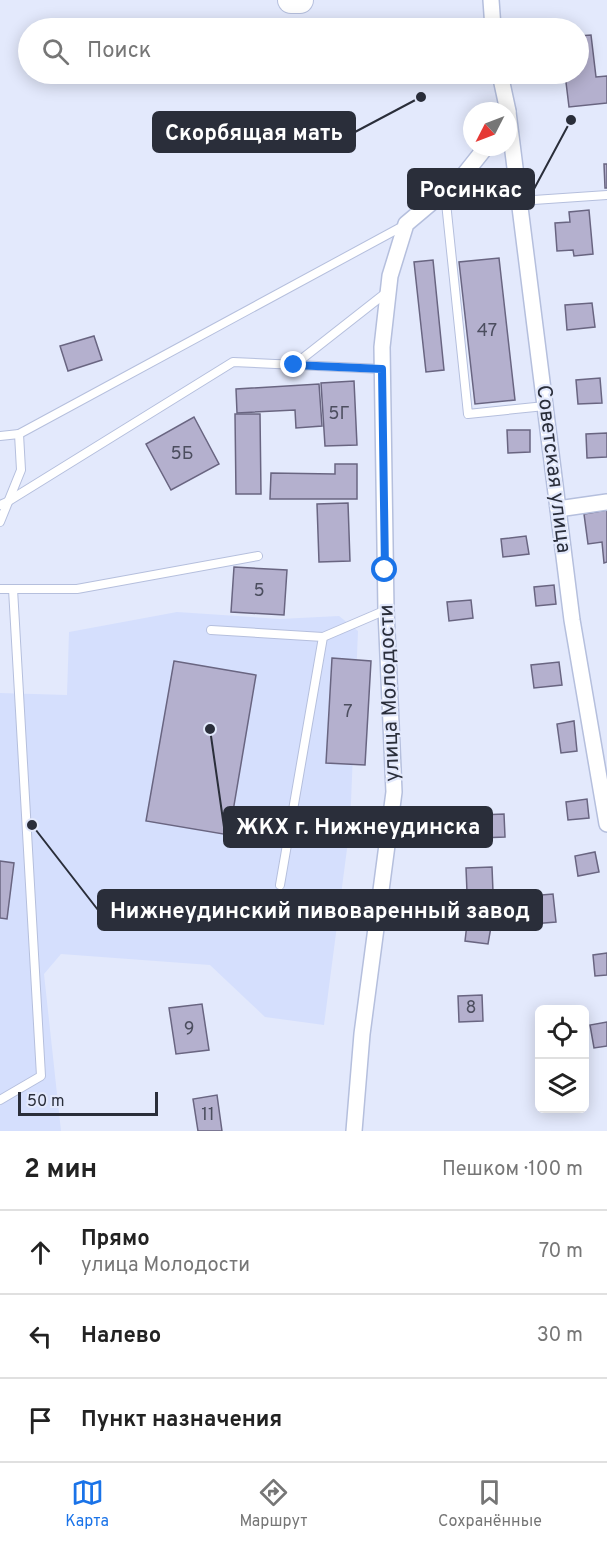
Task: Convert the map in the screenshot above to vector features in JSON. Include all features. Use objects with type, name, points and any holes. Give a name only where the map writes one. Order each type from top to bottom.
[{"type":"highway","points":[[291,0],[300,0]]},
{"type":"street","points":[[491,0],[492,18]]},
{"type":"street","name":"Советская улица","points":[[502,84],[505,102]]},
{"type":"street","points":[[406,224],[463,176],[479,156]]},
{"type":"street","name":"Советская улица","points":[[513,156],[572,620],[607,824]]},
{"type":"street","name":"улица Молодости","points":[[354,1131],[362,1034],[394,792],[386,610],[381,347],[390,276],[406,224]]},
{"type":"street","points":[[558,509],[607,502]]},
{"type":"lane","points":[[445,192],[468,414],[545,406]]},
{"type":"lane","points":[[519,201],[607,195]]},
{"type":"lane","points":[[0,436],[19,434],[406,224]]},
{"type":"lane","points":[[294,365],[388,291]]},
{"type":"lane","points":[[3,504],[233,362],[382,369]]},
{"type":"lane","points":[[0,522],[3,504],[21,470],[19,434]]},
{"type":"lane","points":[[0,589],[77,589],[258,556]]},
{"type":"lane","points":[[0,1100],[41,1076],[13,589]]},
{"type":"lane","points":[[211,630],[323,637],[386,610]]},
{"type":"lane","points":[[280,885],[323,637]]},
{"type":"shaded area","points":[[177,612],[280,619],[339,616],[358,631],[350,826],[324,1025],[265,1017],[210,965],[61,954],[44,974],[61,1131],[0,1131],[0,693],[67,695],[69,632]]},
{"type":"building","points":[[589,35],[591,35],[596,77],[607,76],[607,103],[569,107],[566,84],[589,84]]},
{"type":"building","points":[[604,164],[607,164],[607,188],[605,188]]},
{"type":"building","points":[[589,210],[593,254],[574,256],[573,250],[557,251],[555,223],[570,222],[569,212]]},
{"type":"building","points":[[499,258],[515,400],[475,404],[459,262]]},
{"type":"building","points":[[433,260],[444,370],[426,372],[414,262]]},
{"type":"building","points":[[592,303],[595,327],[567,330],[565,305]]},
{"type":"building","points":[[94,336],[102,360],[68,371],[60,346]]},
{"type":"building","points":[[600,378],[602,403],[578,404],[576,380]]},
{"type":"building","points":[[354,381],[357,445],[325,446],[321,383]]},
{"type":"building","points":[[319,384],[322,426],[296,428],[295,410],[237,413],[236,389]]},
{"type":"building","points":[[235,414],[260,414],[261,494],[236,494]]},
{"type":"building","points":[[194,417],[219,464],[171,490],[146,444]]},
{"type":"building","points":[[507,430],[530,430],[530,452],[508,453]]},
{"type":"building","points":[[607,433],[607,457],[587,458],[586,434]]},
{"type":"building","points":[[335,464],[357,464],[357,499],[270,499],[271,473],[335,474]]},
{"type":"building","points":[[348,503],[350,561],[319,562],[317,504]]},
{"type":"building","points":[[607,510],[607,562],[604,563],[602,542],[588,544],[584,514]]},
{"type":"building","points":[[526,536],[529,554],[503,557],[501,539]]},
{"type":"building","points":[[234,567],[287,570],[284,615],[231,612]]},
{"type":"building","points":[[554,585],[556,604],[536,606],[534,587]]},
{"type":"building","points":[[471,600],[473,618],[449,621],[447,602]]},
{"type":"building","points":[[332,658],[371,661],[365,765],[326,763]]},
{"type":"building","points":[[174,661],[256,675],[229,835],[146,821]]},
{"type":"building","points":[[559,662],[562,685],[534,688],[531,665]]},
{"type":"building","points":[[574,721],[577,751],[561,753],[557,724]]},
{"type":"building","points":[[587,799],[589,818],[568,820],[566,802]]},
{"type":"building","points":[[504,814],[505,837],[480,838],[479,815]]},
{"type":"building","points":[[595,852],[599,872],[578,876],[575,856]]},
{"type":"building","points":[[0,861],[14,863],[7,919],[0,918]]},
{"type":"building","points":[[492,867],[493,892],[467,892],[466,868]]},
{"type":"building","points":[[553,894],[556,922],[532,924],[529,896]]},
{"type":"building","points":[[467,924],[491,927],[488,944],[465,941]]},
{"type":"building","points":[[607,953],[607,975],[595,976],[593,955]]},
{"type":"building","points":[[482,995],[483,1021],[459,1022],[458,996]]},
{"type":"building","points":[[202,1004],[209,1050],[176,1054],[169,1008]]},
{"type":"building","points":[[607,1022],[607,1046],[594,1048],[590,1025]]},
{"type":"building","points":[[217,1095],[222,1131],[198,1131],[193,1099]]},
{"type":"place","name":"Скорбящая мать","points":[[421,97]]},
{"type":"place","name":"Росинкас","points":[[571,120]]},
{"type":"place","name":"ЖКХ г. Нижнеудинска","points":[[210,729]]},
{"type":"place","name":"Нижнеудинский пивоваренный завод","points":[[32,825]]},
{"type":"route","points":[[294,365],[382,369],[385,570]]}]
